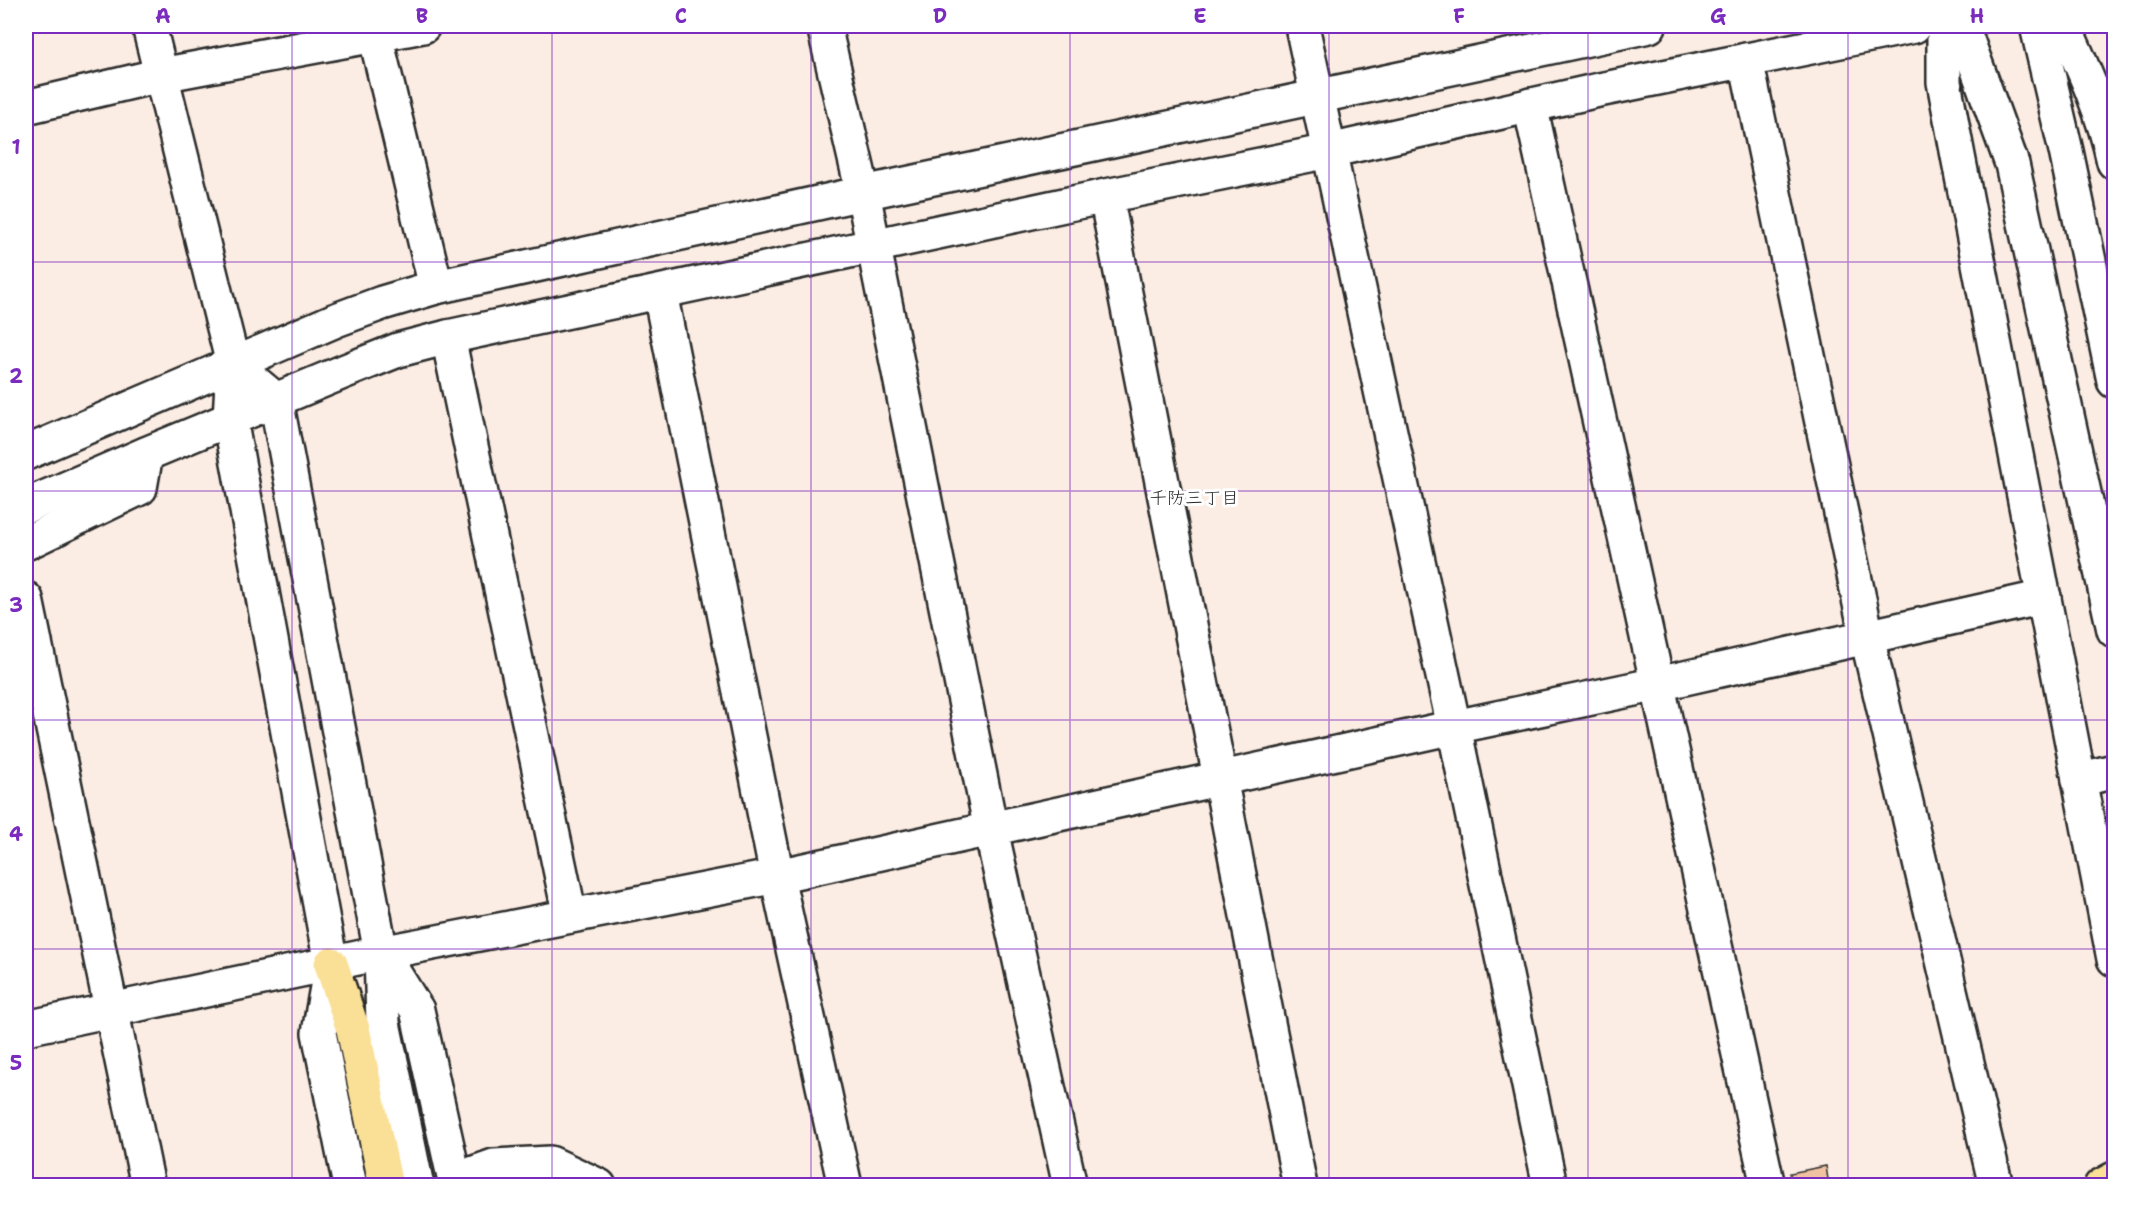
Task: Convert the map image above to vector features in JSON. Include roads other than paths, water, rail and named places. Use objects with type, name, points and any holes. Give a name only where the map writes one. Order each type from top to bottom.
[{"type":"highway","points":[[331,964],[353,1029],[386,1185]]},
{"type":"highway","points":[[2101,1185],[2115,1179]]},
{"type":"street","points":[[149,26],[233,364],[230,419],[331,964],[319,1033],[350,1185]]},
{"type":"street","points":[[26,107],[161,75],[374,30],[423,26]]},
{"type":"street","points":[[824,26],[863,193],[991,830],[1070,1185]]},
{"type":"street","points":[[1302,26],[1454,727],[1550,1185]]},
{"type":"street","points":[[26,453],[336,320],[436,287],[863,193],[1649,26]]},
{"type":"street","points":[[26,506],[146,453],[398,350],[1106,196],[1329,151],[1530,105],[1914,26]]},
{"type":"street","points":[[1944,26],[1944,82],[2115,959]]},
{"type":"street","points":[[1962,26],[2012,164],[2115,630]]},
{"type":"street","points":[[2037,26],[2115,381]]},
{"type":"street","points":[[2064,26],[2086,74],[2108,132],[2115,162]]},
{"type":"street","points":[[374,30],[436,287]]},
{"type":"street","points":[[1746,60],[1867,637],[1996,1185]]},
{"type":"street","points":[[1530,105],[1768,1185]]},
{"type":"street","points":[[1106,196],[1300,1185]]},
{"type":"street","points":[[660,293],[777,876],[845,1185]]},
{"type":"street","points":[[448,338],[570,916]]},
{"type":"street","points":[[233,364],[276,400],[381,953],[384,1023],[417,1185]]},
{"type":"street","points":[[26,543],[140,488],[146,453]]},
{"type":"street","points":[[26,1028],[381,953],[777,876],[1658,684],[2044,597]]},
{"type":"street","points":[[26,599],[148,1185]]},
{"type":"street","points":[[2079,780],[2115,771]]},
{"type":"street","points":[[381,953],[417,1010],[456,1183],[494,1166],[550,1163],[599,1185]]},
{"type":"district","name":"千防三丁目","points":[[1194,498]]}]
